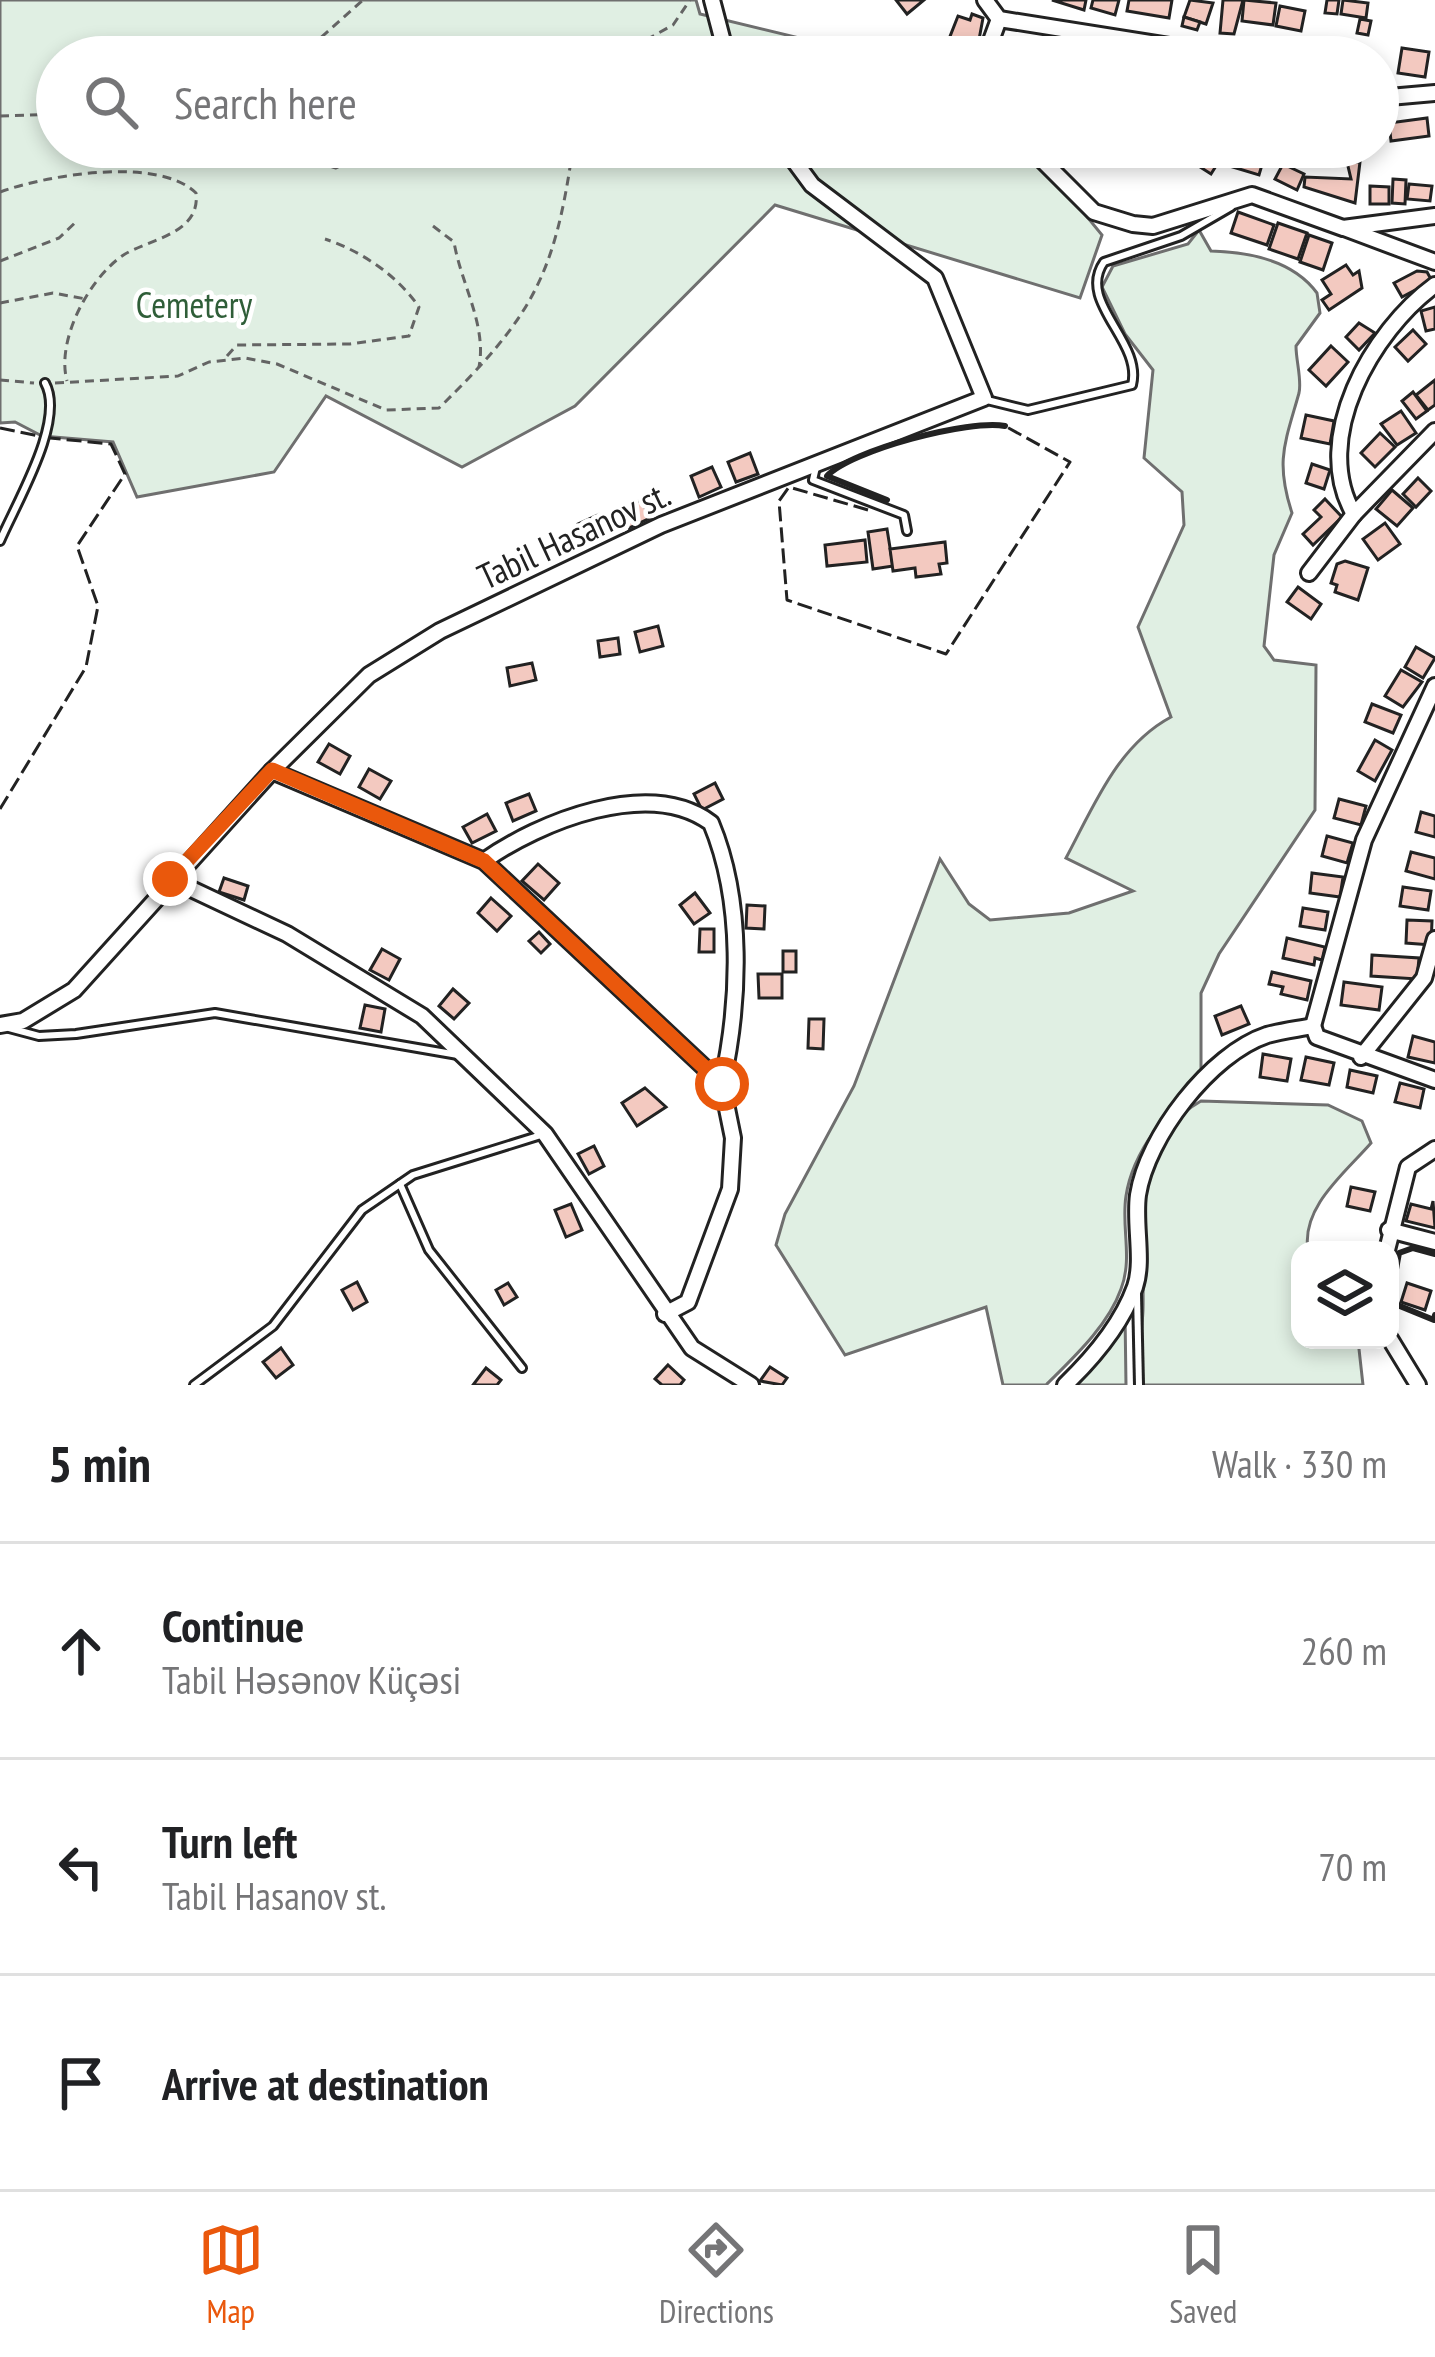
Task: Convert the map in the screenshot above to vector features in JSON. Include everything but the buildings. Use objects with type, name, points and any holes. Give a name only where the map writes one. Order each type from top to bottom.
[{"type":"street","points":[[712,0],[721,36]]},
{"type":"street","points":[[985,0],[999,19],[1106,36]]},
{"type":"street","points":[[993,36],[999,19]]},
{"type":"street","points":[[1399,96],[1435,93]]},
{"type":"street","points":[[799,168],[812,185],[935,278],[983,398]]},
{"type":"street","points":[[1050,168],[1094,212],[1133,224],[1153,226],[1252,195],[1435,262]]},
{"type":"street","points":[[1343,228],[1435,216]]},
{"type":"street","points":[[1354,514],[1338,476],[1359,376],[1398,317],[1435,284]]},
{"type":"street","name":"Tabil Hasanov st.","points":[[0,1025],[23,1021],[74,990],[272,770],[369,676],[440,631],[661,525],[983,398]]},
{"type":"street","points":[[1309,573],[1354,514],[1435,431]]},
{"type":"street","points":[[1435,686],[1364,840],[1313,1026],[1317,1037],[1361,1057],[1435,1080]]},
{"type":"street","points":[[272,770],[484,861],[722,1084]]},
{"type":"street","points":[[484,861],[569,816],[622,806],[673,808],[711,823],[723,852],[734,933],[734,1032],[722,1084],[733,1138],[730,1189],[688,1302],[665,1314]]},
{"type":"street","points":[[170,879],[287,934],[422,1016],[545,1134],[692,1348],[751,1385]]},
{"type":"street","points":[[1361,1057],[1424,978],[1435,939]]},
{"type":"street","points":[[1065,1385],[1091,1359],[1136,1284],[1138,1196],[1144,1167],[1159,1135],[1208,1077],[1237,1053],[1264,1036],[1313,1026]]},
{"type":"street","points":[[1388,1241],[1408,1167],[1435,1149]]},
{"type":"street","points":[[1389,1230],[1435,1242]]},
{"type":"street","points":[[1396,1349],[1418,1385]]},
{"type":"lane","points":[[983,398],[1028,410],[1132,385],[1131,350],[1098,296],[1097,272],[1104,262],[1180,236],[1252,195]]},
{"type":"lane","points":[[0,541],[49,426],[53,405],[45,383]]},
{"type":"lane","points":[[821,459],[813,480],[904,515],[907,531]]},
{"type":"lane","points":[[0,1025],[39,1036],[76,1034],[215,1013],[466,1057]]},
{"type":"lane","points":[[194,1385],[273,1326],[362,1210],[413,1175],[545,1134]]},
{"type":"lane","points":[[400,1184],[429,1250],[522,1368]]},
{"type":"lane","points":[[1136,1284],[1139,1385]]},
{"type":"path","points":[[323,36],[363,0]]},
{"type":"path","points":[[654,36],[673,25],[690,0]]},
{"type":"path","points":[[0,116],[36,115]]},
{"type":"path","points":[[226,357],[277,364],[386,410],[439,408],[479,368],[527,307],[552,262],[569,168]]},
{"type":"path","points":[[0,192],[52,179],[142,170],[173,176],[196,193],[197,203],[188,219],[173,233],[115,262],[89,299],[63,347],[67,381]]},
{"type":"path","points":[[0,261],[59,238],[78,220]]},
{"type":"path","points":[[433,226],[454,242],[462,285],[479,327],[479,368]]},
{"type":"path","points":[[0,380],[45,383],[178,376],[226,357],[237,345],[350,344],[409,336],[419,307],[408,291],[349,247],[325,239]]},
{"type":"path","points":[[0,303],[53,292],[89,299]]},
{"type":"green space","name":"Cemetery","points":[[0,0],[696,0],[700,14],[791,36],[36,36],[36,168],[1047,168],[1102,235],[1080,298],[775,205],[575,406],[462,467],[326,396],[274,472],[137,497],[113,442],[42,436],[15,422],[0,423]]},
{"type":"green space","points":[[1199,230],[1211,251],[1241,253],[1283,265],[1317,293],[1320,313],[1296,346],[1300,388],[1283,465],[1292,513],[1274,555],[1264,646],[1274,660],[1316,665],[1315,810],[1219,954],[1201,993],[1201,1078],[1165,1117],[1136,1162],[1126,1196],[1124,1277],[1108,1316],[1089,1341],[1046,1385],[1003,1385],[986,1307],[845,1355],[776,1245],[785,1214],[854,1086],[940,859],[969,904],[990,920],[1069,913],[1133,891],[1066,858],[1121,761],[1171,717],[1138,627],[1184,525],[1182,492],[1144,458],[1153,370],[1125,334],[1102,287],[1113,266],[1188,244]]},
{"type":"green space","points":[[1201,1101],[1328,1105],[1362,1121],[1371,1143],[1318,1205],[1308,1241],[1291,1241],[1291,1349],[1359,1349],[1363,1385],[1144,1385],[1139,1357],[1145,1195],[1150,1167],[1177,1119]]},
{"type":"green space","points":[[1125,1313],[1126,1385],[1071,1385]]},
{"type":"fence","points":[[868,510],[789,487],[779,501],[787,600],[946,654],[1070,462],[1005,426]]},
{"type":"fence","points":[[0,428],[39,436]]},
{"type":"fence","points":[[0,809],[86,667],[98,606],[77,546],[125,474],[111,444],[50,438]]},
{"type":"wall","points":[[887,500],[827,476],[860,456],[912,439],[966,427],[1005,426]]},
{"type":"wall","points":[[1435,1254],[1413,1248],[1399,1253],[1390,1302],[1434,1320],[1435,1315]]},
{"type":"route","points":[[170,879],[272,770],[484,861],[722,1084]]}]
